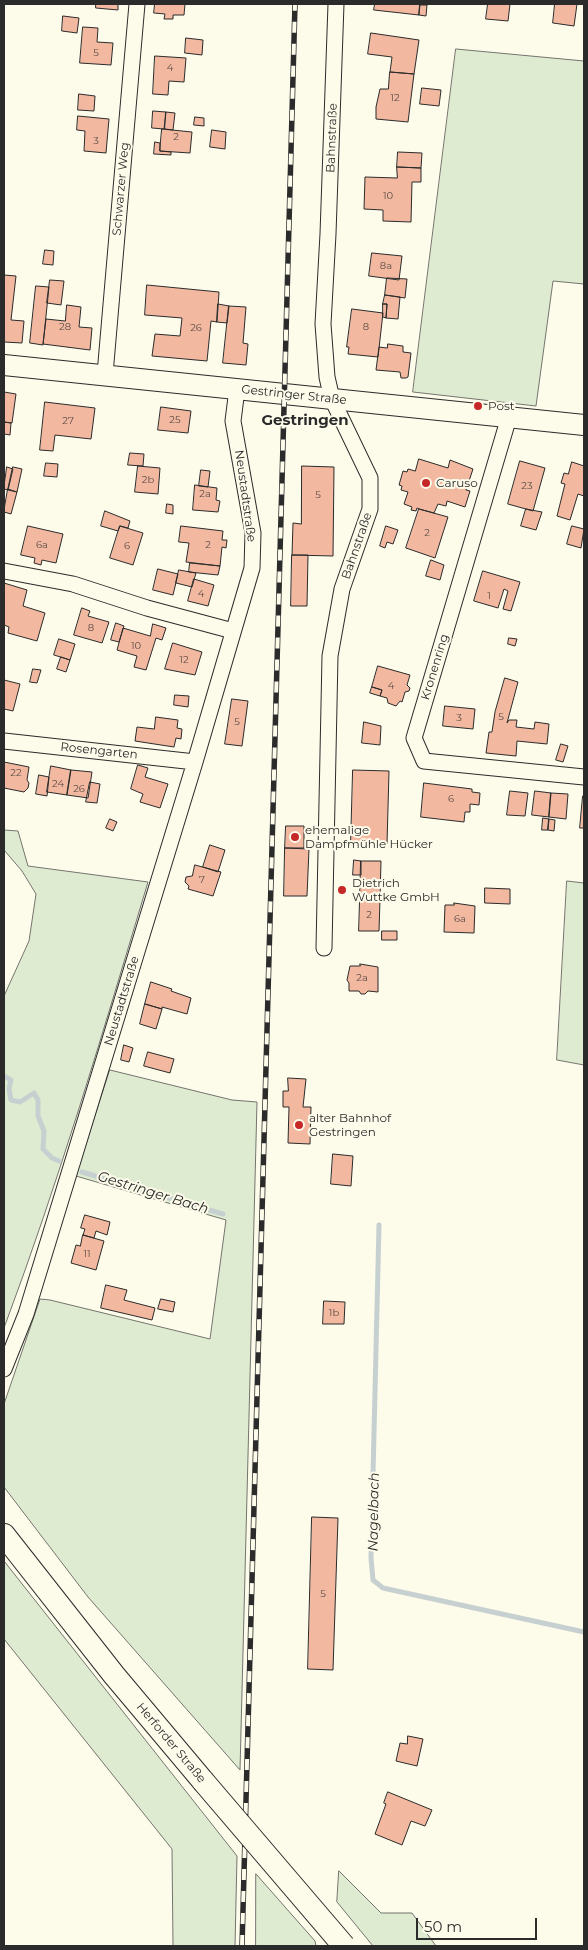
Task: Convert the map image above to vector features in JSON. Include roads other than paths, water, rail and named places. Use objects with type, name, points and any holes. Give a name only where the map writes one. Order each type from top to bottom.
[{"type":"main road","name":"Gestringer Straße","points":[[4,365],[584,425]]},
{"type":"main road","name":"Herforder Straße","points":[[4,1535],[114,1675],[344,1946]]},
{"type":"street","name":"Schwarzer Weg","points":[[105,374],[137,4]]},
{"type":"street","name":"Bahnstraße","points":[[324,948],[330,656],[342,589],[370,509],[370,478],[332,400],[327,377],[323,324],[336,4]]},
{"type":"street","name":"Neustadtstraße","points":[[4,1369],[26,1314],[195,762],[252,568],[253,533],[233,421],[237,390]]},
{"type":"street","name":"Kronenring","points":[[510,417],[414,738],[424,761],[584,777]]},
{"type":"street","points":[[4,571],[73,584],[148,608],[233,631]]},
{"type":"street","name":"Rosengarten","points":[[4,741],[195,762]]},
{"type":"waterway","name":"Gestringer Bach","points":[[4,1076],[11,1080],[9,1089],[11,1100],[20,1102],[34,1093],[38,1100],[38,1116],[44,1131],[43,1149],[52,1158],[59,1161]]},
{"type":"waterway","name":"Gestringer Bach","points":[[82,1172],[223,1214]]},
{"type":"waterway","name":"Nagelbach","points":[[379,1225],[371,1558],[373,1580],[383,1588],[584,1632]]},
{"type":"railway","points":[[242,1946],[295,4]]},
{"type":"place","name":"Post","points":[[478,406]]},
{"type":"place","name":"Caruso","points":[[426,483]]},
{"type":"place","name":"ehemalige Dampfmühle Hücker","points":[[295,837]]},
{"type":"place","name":"Dietrich Wuttke GmbH","points":[[342,890]]},
{"type":"place","name":"alter Bahnhof Gestringen","points":[[299,1125]]},
{"type":"district","name":"Gestringen","points":[[305,421]]}]
